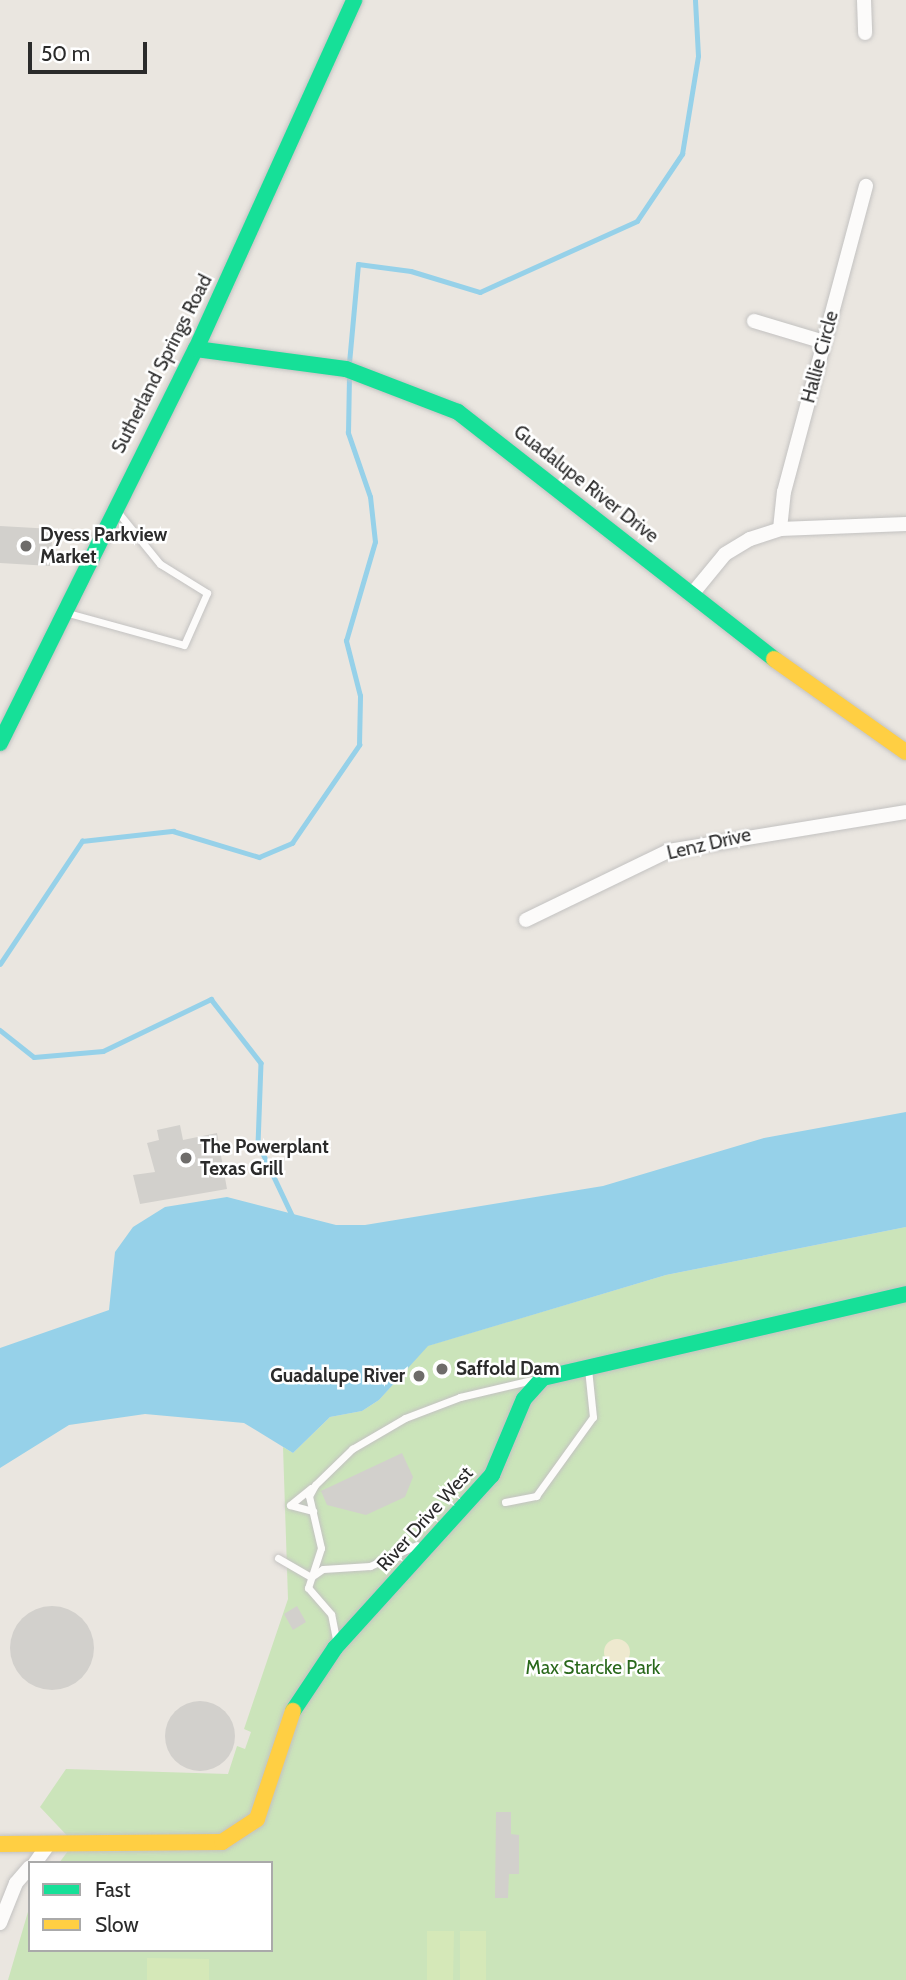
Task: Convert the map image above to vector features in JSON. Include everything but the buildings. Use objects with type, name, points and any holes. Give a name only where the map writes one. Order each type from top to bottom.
[{"type":"street","name":"Sutherland Springs Road","points":[[0,743],[114,507],[196,349],[354,0]]},
{"type":"street","points":[[864,0],[865,33]]},
{"type":"street","name":"Hallie Circle","points":[[780,530],[784,492],[866,186]]},
{"type":"street","points":[[754,321],[824,342]]},
{"type":"street","name":"Guadalupe River Drive","points":[[196,349],[310,363],[419,393],[458,412],[693,593],[797,678],[906,752]]},
{"type":"street","points":[[693,593],[725,554],[780,530],[906,524]]},
{"type":"street","name":"Lenz Drive","points":[[526,920],[667,851],[906,812]]},
{"type":"street","points":[[543,1378],[906,1294]]},
{"type":"street","name":"River Drive West","points":[[0,1844],[222,1842],[257,1819],[296,1701],[335,1648],[448,1528],[492,1475],[524,1398],[543,1378]]},
{"type":"street","points":[[36,1861],[49,1844]]},
{"type":"street","points":[[0,1923],[16,1883],[28,1869]]},
{"type":"lane","points":[[64,612],[184,645],[207,593],[160,564],[114,507]]},
{"type":"lane","points":[[505,1502],[536,1496],[593,1417],[588,1368]]},
{"type":"lane","points":[[313,1511],[290,1504],[315,1485],[352,1449],[405,1418],[460,1397],[543,1378]]},
{"type":"lane","points":[[315,1485],[313,1511],[321,1531],[308,1588],[331,1614],[335,1648]]},
{"type":"lane","points":[[312,1577],[323,1569],[352,1570],[389,1560],[448,1528]]},
{"type":"lane","points":[[278,1559],[312,1577]]},
{"type":"green space","name":"Max Starcke Park","points":[[906,1227],[906,1980],[8,1980],[28,1912],[28,1952],[273,1952],[273,1861],[60,1861],[74,1843],[40,1807],[66,1769],[228,1774],[237,1746],[245,1749],[251,1732],[244,1729],[288,1599],[283,1447],[293,1453],[330,1417],[362,1411],[379,1400],[427,1346],[666,1275]]},
{"type":"green space","points":[[427,1931],[454,1931],[453,1980],[427,1980]]},
{"type":"green space","points":[[460,1931],[486,1931],[486,1980],[460,1980]]},
{"type":"green space","points":[[147,1958],[209,1959],[209,1980],[147,1980]]},
{"type":"sand","points":[[617,1639],[626,1643],[630,1652],[626,1661],[617,1665],[608,1661],[604,1652],[608,1643]]},
{"type":"water","points":[[906,1112],[906,1227],[666,1275],[428,1346],[379,1400],[362,1411],[330,1417],[293,1453],[244,1423],[145,1414],[69,1425],[0,1468],[0,1348],[109,1310],[115,1252],[133,1227],[165,1207],[227,1197],[336,1225],[365,1225],[603,1186],[764,1138]]},
{"type":"waterway","points":[[349,363],[358,264],[411,271],[480,292],[637,221],[682,154],[698,56],[695,0]]},
{"type":"waterway","points":[[0,964],[82,841],[173,831],[259,857],[292,843],[359,745],[360,696],[346,641],[375,542],[370,497],[348,433],[349,378]]},
{"type":"waterway","points":[[0,1030],[34,1057],[103,1051],[211,999],[261,1063],[258,1143],[293,1217]]},
{"type":"traffic: fast","points":[[0,743],[196,349],[354,0]]},
{"type":"traffic: fast","points":[[196,349],[346,369],[458,412],[774,659]]},
{"type":"traffic: fast","points":[[293,1711],[335,1648],[492,1475],[524,1399],[543,1378],[906,1294]]},
{"type":"traffic: slow","points":[[774,659],[906,752]]},
{"type":"traffic: slow","points":[[0,1844],[222,1842],[257,1819],[293,1711]]},
{"type":"place","name":"Dyess Parkview Market","points":[[26,546]]},
{"type":"place","name":"The Powerplant Texas Grill","points":[[186,1158]]},
{"type":"place","name":"Saffold Dam","points":[[442,1369]]},
{"type":"place","name":"Guadalupe River","points":[[419,1376]]}]
